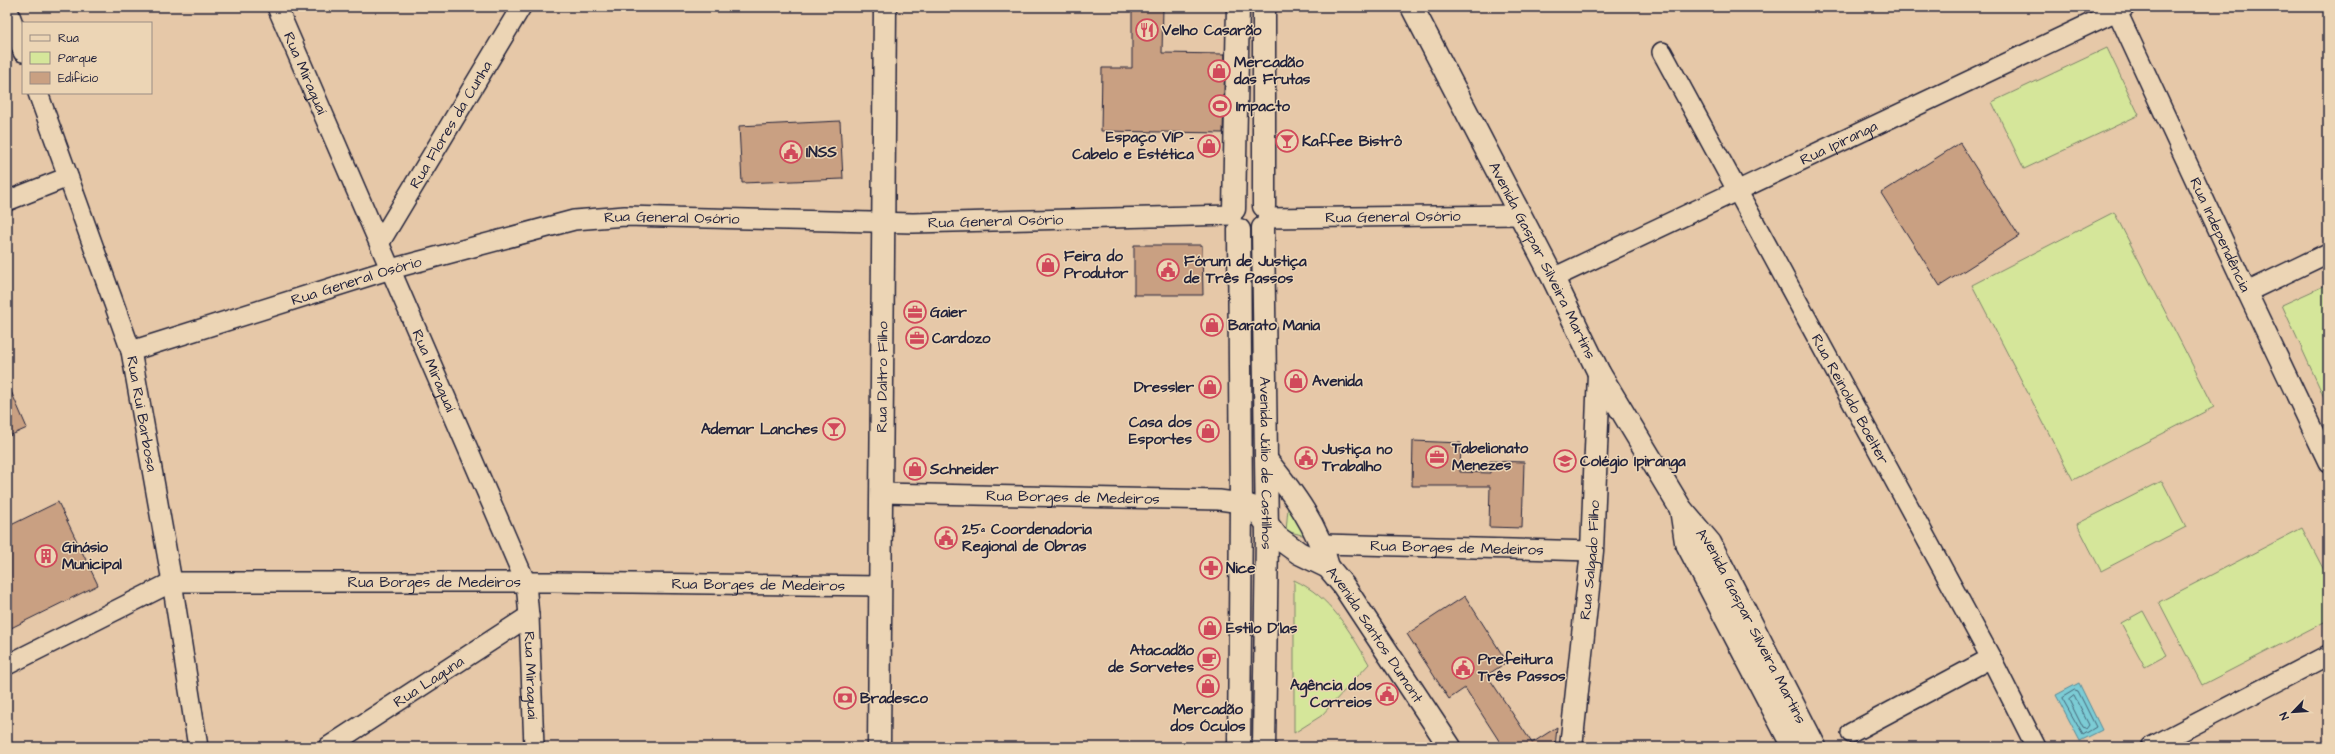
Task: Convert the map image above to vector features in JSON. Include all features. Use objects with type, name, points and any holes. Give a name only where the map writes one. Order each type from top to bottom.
[{"type":"street","points":[[7,7],[22,49]]},
{"type":"street","name":"Rua Miraguaí","points":[[277,7],[380,242],[526,583],[529,616],[534,747]]},
{"type":"street","name":"Rua Flores da Cunha","points":[[380,242],[521,7]]},
{"type":"street","name":"Rua Daltro Filho","points":[[880,747],[885,7]]},
{"type":"street","name":"Avenida Júlio de Castilhos","points":[[1238,7],[1235,218],[1241,503],[1239,747]]},
{"type":"street","name":"Avenida Júlio de Castilhos","points":[[1264,7],[1267,461],[1264,747]]},
{"type":"street","name":"Avenida Gaspar Silveira Martins","points":[[1412,7],[1519,215],[1554,278],[1599,373],[1681,509],[1710,543],[1815,747]]},
{"type":"street","name":"Rua Ipiranga","points":[[1554,278],[1737,192],[2119,8]]},
{"type":"street","name":"Rua Independência","points":[[2119,8],[2247,292],[2328,462]]},
{"type":"street","name":"Rua Reinoldo Boelter","points":[[1662,52],[1991,658],[2036,747]]},
{"type":"street","points":[[1236,86],[1264,85]]},
{"type":"street","name":"Rua Rui Barbosa","points":[[38,94],[131,351],[172,582],[198,747]]},
{"type":"street","points":[[7,201],[68,177]]},
{"type":"street","points":[[1248,199],[1258,201],[1265,217],[1256,233],[1250,234],[1235,218],[1237,204],[1248,199]]},
{"type":"street","name":"Rua General Osório","points":[[1265,217],[1519,215]]},
{"type":"street","name":"Rua General Osório","points":[[131,351],[391,269],[582,219],[625,216],[884,223],[1235,218]]},
{"type":"street","points":[[2247,292],[2328,253]]},
{"type":"street","name":"Rua Salgado Filho","points":[[1571,747],[1592,552],[1599,373]]},
{"type":"street","points":[[1267,461],[1295,495],[1323,544],[1328,567]]},
{"type":"street","name":"Rua Borges de Medeiros","points":[[881,493],[1219,500],[1241,503]]},
{"type":"street","name":"Avenida Santos Dumont","points":[[1241,503],[1255,508],[1277,537],[1299,553],[1328,567],[1343,584],[1450,747]]},
{"type":"street","name":"Avenida Gaspar Silveira Martins","points":[[1681,509],[1686,542],[1793,747]]},
{"type":"street","name":"Rua Borges de Medeiros","points":[[1323,544],[1592,552]]},
{"type":"street","name":"Rua Borges de Medeiros","points":[[7,665],[172,582],[881,586]]},
{"type":"street","name":"Rua Laguna","points":[[328,747],[529,616]]},
{"type":"street","points":[[2152,747],[2328,655]]},
{"type":"street","points":[[1851,733],[1991,658]]},
{"type":"green space","points":[[2107,48],[2139,115],[2024,169],[1992,102]]},
{"type":"green space","points":[[2114,212],[2214,407],[2073,480],[1972,285]]},
{"type":"green space","points":[[2328,284],[2328,406],[2282,305]]},
{"type":"green space","points":[[2162,481],[2186,527],[2101,571],[2077,524]]},
{"type":"green space","points":[[1288,508],[1306,536],[1286,531]]},
{"type":"green space","points":[[2302,528],[2328,578],[2328,620],[2202,685],[2159,602]]},
{"type":"green space","points":[[1294,580],[1307,587],[1329,605],[1346,627],[1369,664],[1321,716],[1294,733]]},
{"type":"green space","points":[[2143,611],[2167,655],[2145,667],[2121,623]]},
{"type":"water","points":[[2079,683],[2102,730],[2080,741],[2056,695]]},
{"type":"building","points":[[1132,7],[1163,7],[1162,53],[1225,54],[1223,133],[1101,131],[1102,68],[1132,68]]},
{"type":"building","name":"INSS","points":[[840,121],[843,179],[742,183],[739,126]]},
{"type":"building","points":[[1960,143],[2019,236],[1940,286],[1881,193]]},
{"type":"building","name":"Fórum de Justiça de Três Passos","points":[[1134,245],[1202,245],[1203,295],[1134,295]]},
{"type":"building","points":[[7,382],[27,428],[7,437]]},
{"type":"building","points":[[1413,441],[1461,443],[1460,472],[1490,473],[1490,461],[1524,462],[1522,528],[1489,527],[1490,486],[1412,486]]},
{"type":"building","name":"Ginásio Municipal","points":[[58,502],[98,585],[7,630],[7,527]]},
{"type":"building","name":"Prefeitura Três Passos","points":[[1465,596],[1507,662],[1487,675],[1532,743],[1557,727],[1555,747],[1503,747],[1465,688],[1449,699],[1407,634]]},
{"type":"place","name":"Velho Casarão","points":[[1147,30]]},
{"type":"place","name":"Mercadão das Frutas","points":[[1219,71]]},
{"type":"place","name":"Impacto","points":[[1220,106]]},
{"type":"place","name":"Kaffee Bistrô","points":[[1287,141]]},
{"type":"place","name":"Espaço VIP - Cabelo e Estética","points":[[1209,146]]},
{"type":"place","name":"INSS","points":[[791,152]]},
{"type":"place","name":"Feira do Produtor","points":[[1048,265]]},
{"type":"place","name":"Fórum de Justiça de Três Passos","points":[[1168,270]]},
{"type":"place","name":"Gaier","points":[[915,312]]},
{"type":"place","name":"Barato Mania","points":[[1212,325]]},
{"type":"place","name":"Cardozo","points":[[917,338]]},
{"type":"place","name":"Avenida","points":[[1296,381]]},
{"type":"place","name":"Dressler","points":[[1210,387]]},
{"type":"place","name":"Ademar Lanches","points":[[834,429]]},
{"type":"place","name":"Casa dos Esportes","points":[[1208,431]]},
{"type":"place","name":"Tabelionato Menezes","points":[[1437,457]]},
{"type":"place","name":"Justiça no Trabalho","points":[[1306,458]]},
{"type":"place","name":"Colégio Ipiranga","points":[[1565,461]]},
{"type":"place","name":"Schneider","points":[[915,469]]},
{"type":"place","name":"25ª Coordenadoria Regional de Obras","points":[[946,538]]},
{"type":"place","name":"Ginásio Municipal","points":[[46,556]]},
{"type":"place","name":"Nice","points":[[1211,568]]},
{"type":"place","name":"Estilo D'las","points":[[1210,628]]},
{"type":"place","name":"Atacadão de Sorvetes","points":[[1209,659]]},
{"type":"place","name":"Prefeitura Três Passos","points":[[1463,668]]},
{"type":"place","name":"Mercadão dos Óculos","points":[[1208,686]]},
{"type":"place","name":"Agência dos Correios","points":[[1387,694]]},
{"type":"place","name":"Bradesco","points":[[845,698]]}]
